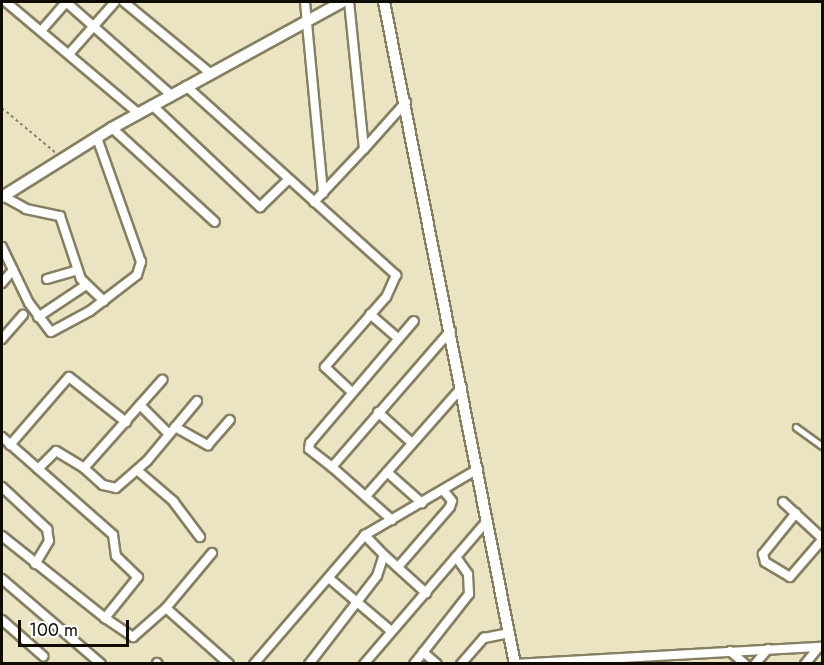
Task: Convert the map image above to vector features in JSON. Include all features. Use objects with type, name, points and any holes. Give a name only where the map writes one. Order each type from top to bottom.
[{"type":"street","points":[[6,2],[138,113]]},
{"type":"street","points":[[41,31],[66,2],[171,95]]},
{"type":"street","points":[[69,54],[115,2]]},
{"type":"street","points":[[124,2],[209,72]]},
{"type":"street","points":[[304,2],[323,193]]},
{"type":"street","points":[[104,301],[86,285],[78,270],[60,216],[26,209],[2,196],[112,128],[209,72],[342,2]]},
{"type":"street","points":[[349,2],[364,149]]},
{"type":"street","points":[[384,2],[406,102],[515,663],[652,659],[730,651],[820,647]]},
{"type":"street","points":[[186,86],[396,275],[393,288],[325,367],[351,391]]},
{"type":"street","points":[[314,202],[406,102]]},
{"type":"street","points":[[152,105],[260,207],[288,180]]},
{"type":"street","points":[[112,128],[215,222]]},
{"type":"street","points":[[2,247],[38,318],[46,329],[58,331],[104,301],[141,266],[97,138]]},
{"type":"street","points":[[2,283],[13,270]]},
{"type":"street","points":[[47,279],[78,270]]},
{"type":"street","points":[[38,318],[86,285]]},
{"type":"street","points":[[370,314],[398,338]]},
{"type":"street","points":[[2,339],[23,315]]},
{"type":"street","points":[[392,520],[308,446],[351,391],[414,321]]},
{"type":"street","points":[[332,467],[451,330]]},
{"type":"street","points":[[10,445],[69,377],[82,382],[126,422]]},
{"type":"street","points":[[84,468],[162,380]]},
{"type":"street","points":[[366,496],[462,387]]},
{"type":"street","points":[[38,469],[56,451],[84,468],[109,489],[137,470],[197,401]]},
{"type":"street","points":[[140,405],[172,430],[208,445],[230,420]]},
{"type":"street","points":[[378,412],[412,443]]},
{"type":"street","points":[[2,437],[113,535],[116,556],[138,577],[105,618]]},
{"type":"street","points":[[254,663],[330,579],[365,535],[478,469]]},
{"type":"street","points":[[137,470],[172,501],[200,537]]},
{"type":"street","points":[[387,472],[422,502]]},
{"type":"street","points":[[2,487],[47,529],[49,541],[35,564]]},
{"type":"street","points":[[398,567],[450,507],[452,501],[443,490]]},
{"type":"street","points":[[783,501],[796,513],[822,539],[790,577],[765,562],[763,554],[796,513]]},
{"type":"street","points":[[364,663],[487,521]]},
{"type":"street","points":[[365,535],[426,592]]},
{"type":"street","points":[[2,536],[105,618],[133,637],[166,608],[212,553]]},
{"type":"street","points":[[309,663],[360,602],[384,555]]},
{"type":"street","points":[[414,663],[469,594],[468,574],[456,557]]},
{"type":"street","points":[[2,579],[101,663]]},
{"type":"street","points":[[330,579],[360,602],[391,631]]},
{"type":"street","points":[[166,608],[229,663]]},
{"type":"street","points":[[2,620],[43,656]]},
{"type":"street","points":[[461,663],[489,635],[510,633]]},
{"type":"street","points":[[805,663],[820,647]]},
{"type":"street","points":[[755,663],[768,649]]},
{"type":"street","points":[[730,651],[745,663]]},
{"type":"street","points":[[423,652],[437,663]]},
{"type":"lane","points":[[796,428],[822,446]]},
{"type":"path","points":[[2,108],[62,158]]}]
